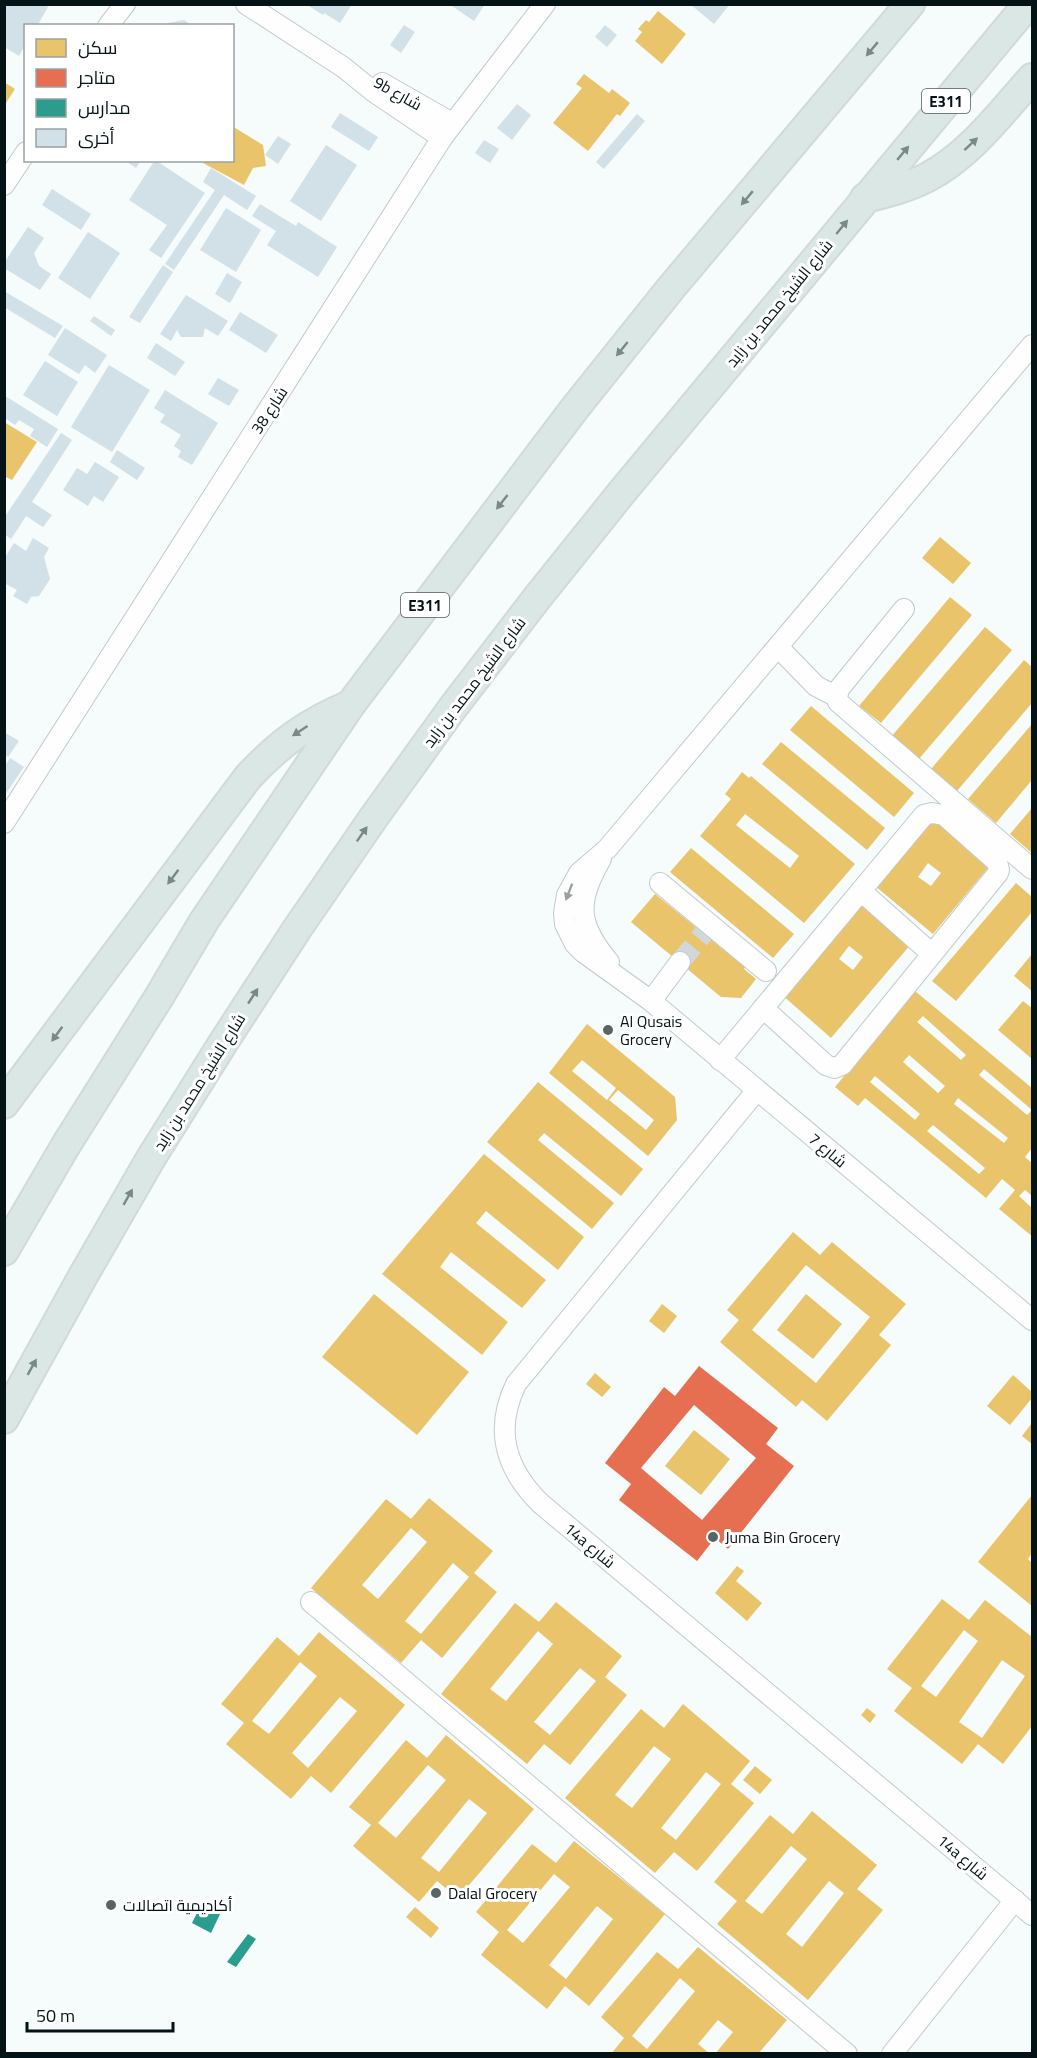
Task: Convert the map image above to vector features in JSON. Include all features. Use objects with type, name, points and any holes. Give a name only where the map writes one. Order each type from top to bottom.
[{"type":"highway","name":"E311","points":[[4,1251],[66,1145],[204,921],[351,704],[582,399],[671,288],[910,4]]},
{"type":"highway","name":"شارع الشيخ محمد بن زايد","points":[[4,1419],[151,1158],[285,948],[374,817],[454,706],[622,492],[1028,4]]},
{"type":"highway","points":[[865,198],[917,182],[954,160],[1032,78]]},
{"type":"highway","points":[[4,1104],[248,777],[270,754],[295,734],[322,717],[351,704]]},
{"type":"street","points":[[105,24],[113,4]]},
{"type":"street","points":[[110,24],[125,4]]},
{"type":"street","name":"9b شارع","points":[[246,4],[343,67],[374,92],[447,131]]},
{"type":"street","name":"شارع 38","points":[[4,824],[447,131],[545,4]]},
{"type":"street","points":[[4,185],[24,155]]},
{"type":"street","name":"شارع 7","points":[[1032,345],[607,849],[594,871],[584,906],[586,927],[594,944],[624,980],[1032,1320]]},
{"type":"street","points":[[904,609],[839,689],[837,697],[842,706],[1032,869]]},
{"type":"street","points":[[777,647],[816,686],[831,696],[837,697]]},
{"type":"street","points":[[720,1059],[924,815],[932,813],[944,815],[997,862],[999,870],[838,1067],[826,1065],[763,1008]]},
{"type":"street","points":[[660,882],[708,929],[766,970]]},
{"type":"street","points":[[861,891],[932,954]]},
{"type":"street","points":[[651,1001],[680,962]]},
{"type":"street","name":"14a شارع","points":[[757,1090],[516,1384],[504,1421],[506,1445],[510,1458],[523,1484],[540,1503],[1032,1915]]},
{"type":"street","points":[[311,1602],[847,2054]]},
{"type":"street","points":[[892,2054],[1015,1900]]},
{"type":"building: سكن","points":[[658,11],[686,34],[662,64],[635,41],[642,32],[638,29],[646,20],[649,22]]},
{"type":"building: سكن","points":[[584,74],[609,93],[612,89],[630,103],[620,116],[617,114],[588,151],[553,123],[582,88],[576,84]]},
{"type":"building: سكن","points":[[4,82],[15,89],[4,106]]},
{"type":"building: سكن","points":[[234,127],[263,145],[266,166],[253,168],[244,185],[203,163],[234,162]]},
{"type":"building: سكن","points":[[4,422],[37,442],[12,480],[4,476]]},
{"type":"building: سكن","points":[[940,537],[971,563],[953,584],[922,558]]},
{"type":"building: سكن","points":[[950,597],[972,615],[881,723],[859,706]]},
{"type":"building: سكن","points":[[985,627],[1012,650],[918,760],[891,737]]},
{"type":"building: سكن","points":[[1024,660],[1032,667],[1032,703],[957,791],[931,769]]},
{"type":"building: سكن","points":[[811,706],[914,793],[894,817],[790,730]]},
{"type":"building: سكن","points":[[1032,724],[1032,780],[996,823],[968,799]]},
{"type":"building: سكن","points":[[781,742],[885,828],[867,850],[762,764]]},
{"type":"building: سكن","points":[[742,772],[749,778],[751,776],[855,864],[804,923],[700,836],[731,799],[725,794]],"holes":[[[745,814],[799,856],[790,868],[736,825]]]},
{"type":"building: سكن","points":[[1032,808],[1032,853],[1010,834]]},
{"type":"building: سكن","points":[[934,815],[992,863],[933,934],[875,886]],"holes":[[[928,863],[941,873],[931,886],[918,877]]]},
{"type":"building: سكن","points":[[691,848],[794,934],[773,958],[670,872]]},
{"type":"building: سكن","points":[[1016,883],[1032,897],[1032,912],[956,1001],[932,981]]},
{"type":"building: سكن","points":[[655,894],[745,967],[744,969],[756,979],[741,998],[721,997],[631,922]]},
{"type":"building: سكن","points":[[860,901],[911,944],[831,1038],[781,994]],"holes":[[[849,946],[863,957],[853,970],[839,959]]]},
{"type":"building: سكن","points":[[1032,954],[1032,991],[1014,976]]},
{"type":"building: سكن","points":[[915,991],[1032,1088],[1032,1110],[1032,1148],[1025,1157],[1032,1163],[1032,1196],[1025,1190],[1019,1196],[1032,1208],[1032,1236],[999,1209],[1015,1190],[1002,1179],[986,1198],[865,1098],[858,1106],[835,1087]],"holes":[[[923,1016],[966,1055],[961,1060],[917,1022]],[[909,1055],[945,1086],[938,1093],[903,1062]],[[984,1069],[1032,1110],[1027,1115],[979,1075]],[[875,1076],[920,1114],[915,1120],[870,1082]],[[958,1098],[1008,1138],[1004,1143],[954,1104]],[[933,1125],[985,1168],[979,1174],[927,1131]]]},
{"type":"building: سكن","points":[[1023,1001],[1032,1008],[1032,1059],[998,1030]]},
{"type":"building: سكن","points":[[587,1024],[675,1097],[677,1120],[648,1156],[549,1073]],"holes":[[[582,1060],[616,1088],[607,1100],[572,1071]],[[618,1090],[654,1120],[646,1130],[609,1100]]]},
{"type":"building: سكن","points":[[538,1082],[643,1169],[621,1196],[544,1133],[538,1140],[614,1203],[592,1229],[487,1142]]},
{"type":"building: سكن","points":[[484,1154],[584,1237],[558,1270],[486,1211],[476,1223],[546,1280],[522,1308],[451,1252],[440,1267],[508,1322],[482,1355],[382,1274]]},
{"type":"building: سكن","points":[[793,1232],[820,1255],[832,1242],[906,1304],[879,1335],[891,1345],[827,1421],[802,1400],[796,1407],[720,1342],[739,1320],[727,1310]],"holes":[[[806,1265],[870,1317],[816,1383],[752,1330]]]},
{"type":"building: سكن","points":[[374,1294],[469,1372],[417,1435],[322,1357]]},
{"type":"building: سكن","points":[[806,1294],[842,1324],[813,1359],[777,1330]]},
{"type":"building: سكن","points":[[662,1304],[677,1316],[664,1333],[649,1321]]},
{"type":"building: سكن","points":[[595,1373],[611,1387],[602,1397],[586,1384]]},
{"type":"building: سكن","points":[[1013,1375],[1032,1392],[1032,1398],[1010,1425],[987,1406]]},
{"type":"building: سكن","points":[[1032,1423],[1032,1444],[1022,1436]]},
{"type":"building: سكن","points":[[694,1430],[730,1459],[701,1495],[665,1466]]},
{"type":"building: سكن","points":[[1032,1495],[1032,1553],[1028,1559],[1032,1563],[1032,1606],[978,1562]]},
{"type":"building: سكن","points":[[429,1498],[493,1551],[474,1573],[497,1592],[442,1658],[421,1640],[401,1663],[311,1588],[386,1499],[411,1519]],"holes":[[[411,1528],[427,1542],[378,1599],[362,1585]],[[453,1563],[469,1577],[421,1634],[405,1621]]]},
{"type":"building: سكن","points":[[737,1566],[744,1571],[736,1581],[762,1603],[747,1621],[715,1593]]},
{"type":"building: سكن","points":[[942,1599],[969,1620],[985,1600],[1032,1637],[1032,1726],[1003,1764],[978,1744],[962,1764],[894,1711],[912,1688],[887,1669]],"holes":[[[964,1630],[978,1641],[936,1697],[921,1686]],[[1002,1660],[1025,1676],[982,1738],[959,1722]]]},
{"type":"building: سكن","points":[[556,1602],[622,1656],[605,1677],[627,1695],[570,1765],[544,1744],[527,1764],[441,1694],[515,1603],[539,1622]],"holes":[[[538,1631],[553,1644],[506,1701],[490,1689]],[[580,1668],[596,1681],[550,1735],[534,1722]]]},
{"type":"building: سكن","points":[[319,1632],[405,1705],[331,1793],[311,1776],[291,1799],[226,1744],[244,1723],[221,1704],[277,1637],[299,1656]],"holes":[[[300,1662],[317,1676],[269,1734],[252,1721]],[[340,1697],[357,1711],[308,1768],[292,1753]]]},
{"type":"building: سكن","points":[[683,1704],[750,1761],[731,1784],[754,1803],[697,1871],[674,1852],[655,1873],[565,1798],[641,1709],[664,1728]],"holes":[[[654,1746],[671,1759],[632,1808],[615,1795]],[[706,1772],[721,1784],[676,1840],[661,1828]]]},
{"type":"building: سكن","points":[[867,1708],[876,1715],[870,1723],[861,1715]]},
{"type":"building: سكن","points":[[446,1735],[534,1809],[458,1898],[437,1881],[419,1902],[353,1846],[371,1825],[349,1807],[406,1740],[427,1758]],"holes":[[[428,1765],[446,1780],[396,1838],[378,1823]],[[469,1799],[487,1813],[439,1872],[421,1858]]]},
{"type":"building: سكن","points":[[755,1766],[772,1780],[760,1794],[743,1780]]},
{"type":"building: سكن","points":[[812,1811],[877,1865],[857,1889],[883,1910],[808,2000],[717,1924],[737,1901],[714,1882],[770,1815],[793,1834]],"holes":[[[791,1846],[807,1859],[762,1914],[745,1901]],[[829,1881],[844,1893],[802,1947],[786,1934]]]},
{"type":"building: سكن","points":[[574,1841],[665,1914],[589,2006],[565,1986],[547,2009],[481,1955],[499,1932],[476,1912],[532,1844],[556,1863]],"holes":[[[554,1874],[570,1887],[523,1943],[507,1930]],[[597,1906],[613,1919],[566,1979],[549,1965]]]},
{"type":"building: سكن","points":[[415,1907],[439,1928],[431,1938],[406,1917]]},
{"type":"building: سكن","points":[[698,1947],[787,2020],[758,2054],[715,2054],[733,2032],[718,2020],[698,2044],[710,2054],[611,2054],[624,2038],[601,2017],[657,1952],[678,1969]],"holes":[[[680,1978],[695,1991],[647,2049],[632,2036]]]},
{"type":"building: متاجر","points":[[699,1366],[778,1428],[766,1444],[794,1466],[728,1549],[715,1538],[697,1561],[619,1500],[631,1484],[605,1463],[664,1387],[675,1396]],"holes":[[[694,1405],[756,1458],[702,1520],[641,1468]]]},
{"type":"building: مدارس","points":[[202,1903],[221,1912],[211,1933],[192,1923]]},
{"type":"building: مدارس","points":[[248,1934],[256,1939],[236,1967],[227,1962]]},
{"type":"building: أخرى","points":[[4,4],[45,4],[48,7],[38,24],[24,24],[24,47],[19,56],[4,47]]},
{"type":"building: أخرى","points":[[306,4],[352,4],[340,23]]},
{"type":"building: أخرى","points":[[449,4],[485,4],[474,21]]},
{"type":"building: أخرى","points":[[690,4],[730,4],[714,24]]},
{"type":"building: أخرى","points":[[184,20],[190,24],[167,24]]},
{"type":"building: أخرى","points":[[404,25],[415,32],[401,53],[390,45]]},
{"type":"building: أخرى","points":[[605,25],[617,35],[607,47],[595,37]]},
{"type":"building: أخرى","points":[[517,104],[531,115],[512,140],[497,128]]},
{"type":"building: أخرى","points":[[340,113],[378,137],[369,151],[331,127]]},
{"type":"building: أخرى","points":[[637,114],[645,121],[604,169],[596,162]]},
{"type":"building: أخرى","points":[[278,136],[291,144],[278,164],[265,155]]},
{"type":"building: أخرى","points":[[484,140],[499,149],[490,163],[475,153]]},
{"type":"building: أخرى","points":[[326,145],[357,165],[321,221],[290,201]]},
{"type":"building: أخرى","points":[[127,162],[140,162],[136,168]]},
{"type":"building: أخرى","points":[[154,162],[158,162],[205,193],[161,258],[149,250],[167,225],[129,200]]},
{"type":"building: أخرى","points":[[211,168],[256,196],[247,210],[224,195],[174,270],[165,264],[215,190],[203,182]]},
{"type":"building: أخرى","points":[[52,189],[91,214],[81,230],[42,205]]},
{"type":"building: أخرى","points":[[260,204],[296,226],[298,222],[337,247],[318,277],[267,245],[276,231],[252,216]]},
{"type":"building: أخرى","points":[[226,208],[261,230],[236,272],[200,250]]},
{"type":"building: أخرى","points":[[28,227],[44,238],[34,253],[39,266],[51,274],[40,290],[4,268],[4,263]]},
{"type":"building: أخرى","points":[[88,232],[120,253],[90,299],[58,278]]},
{"type":"building: أخرى","points":[[163,265],[173,272],[140,323],[129,317]]},
{"type":"building: أخرى","points":[[227,273],[242,282],[230,303],[215,294]]},
{"type":"building: أخرى","points":[[4,291],[63,326],[55,338],[4,307]]},
{"type":"building: أخرى","points":[[186,295],[228,321],[218,336],[205,328],[203,337],[181,337],[177,330],[171,341],[160,334]]},
{"type":"building: أخرى","points":[[240,312],[278,335],[266,353],[229,330]]},
{"type":"building: أخرى","points":[[94,316],[115,330],[111,336],[90,321]]},
{"type":"building: أخرى","points":[[65,328],[107,355],[95,373],[85,365],[79,374],[48,355]]},
{"type":"building: أخرى","points":[[156,343],[185,362],[175,376],[147,358]]},
{"type":"building: أخرى","points":[[45,361],[78,382],[57,416],[23,395]]},
{"type":"building: أخرى","points":[[109,365],[150,390],[112,452],[71,427]]},
{"type":"building: أخرى","points":[[218,378],[239,390],[229,406],[208,394]]},
{"type":"building: أخرى","points":[[165,390],[218,423],[192,465],[178,457],[181,451],[174,446],[181,435],[160,422],[165,415],[154,408]]},
{"type":"building: أخرى","points":[[5,396],[58,429],[47,447],[30,436],[34,429],[19,420],[15,425],[5,418]]},
{"type":"building: أخرى","points":[[61,433],[72,440],[32,502],[52,515],[43,527],[26,516],[11,539],[4,534],[4,518]]},
{"type":"building: أخرى","points":[[117,450],[145,468],[137,480],[110,462]]},
{"type":"building: أخرى","points":[[95,462],[119,477],[103,502],[94,496],[88,506],[63,490],[77,468],[87,474]]},
{"type":"building: أخرى","points":[[33,538],[49,548],[44,557],[50,579],[39,596],[31,597],[27,604],[13,596],[17,590],[4,583],[4,559],[14,543],[26,551]]},
{"type":"building: أخرى","points":[[4,732],[19,741],[8,757],[4,754]]},
{"type":"building: أخرى","points":[[10,758],[24,767],[4,796],[4,767]]},
{"type":"tunnel","points":[[680,962],[704,933]]},
{"type":"place","name":"Al Qusais Grocery","points":[[608,1030]]},
{"type":"place","name":"Juma Bin Grocery","points":[[713,1537]]},
{"type":"place","name":"Dalal Grocery","points":[[436,1893]]},
{"type":"place","name":"أكاديمية اتصالات","points":[[111,1905]]}]
